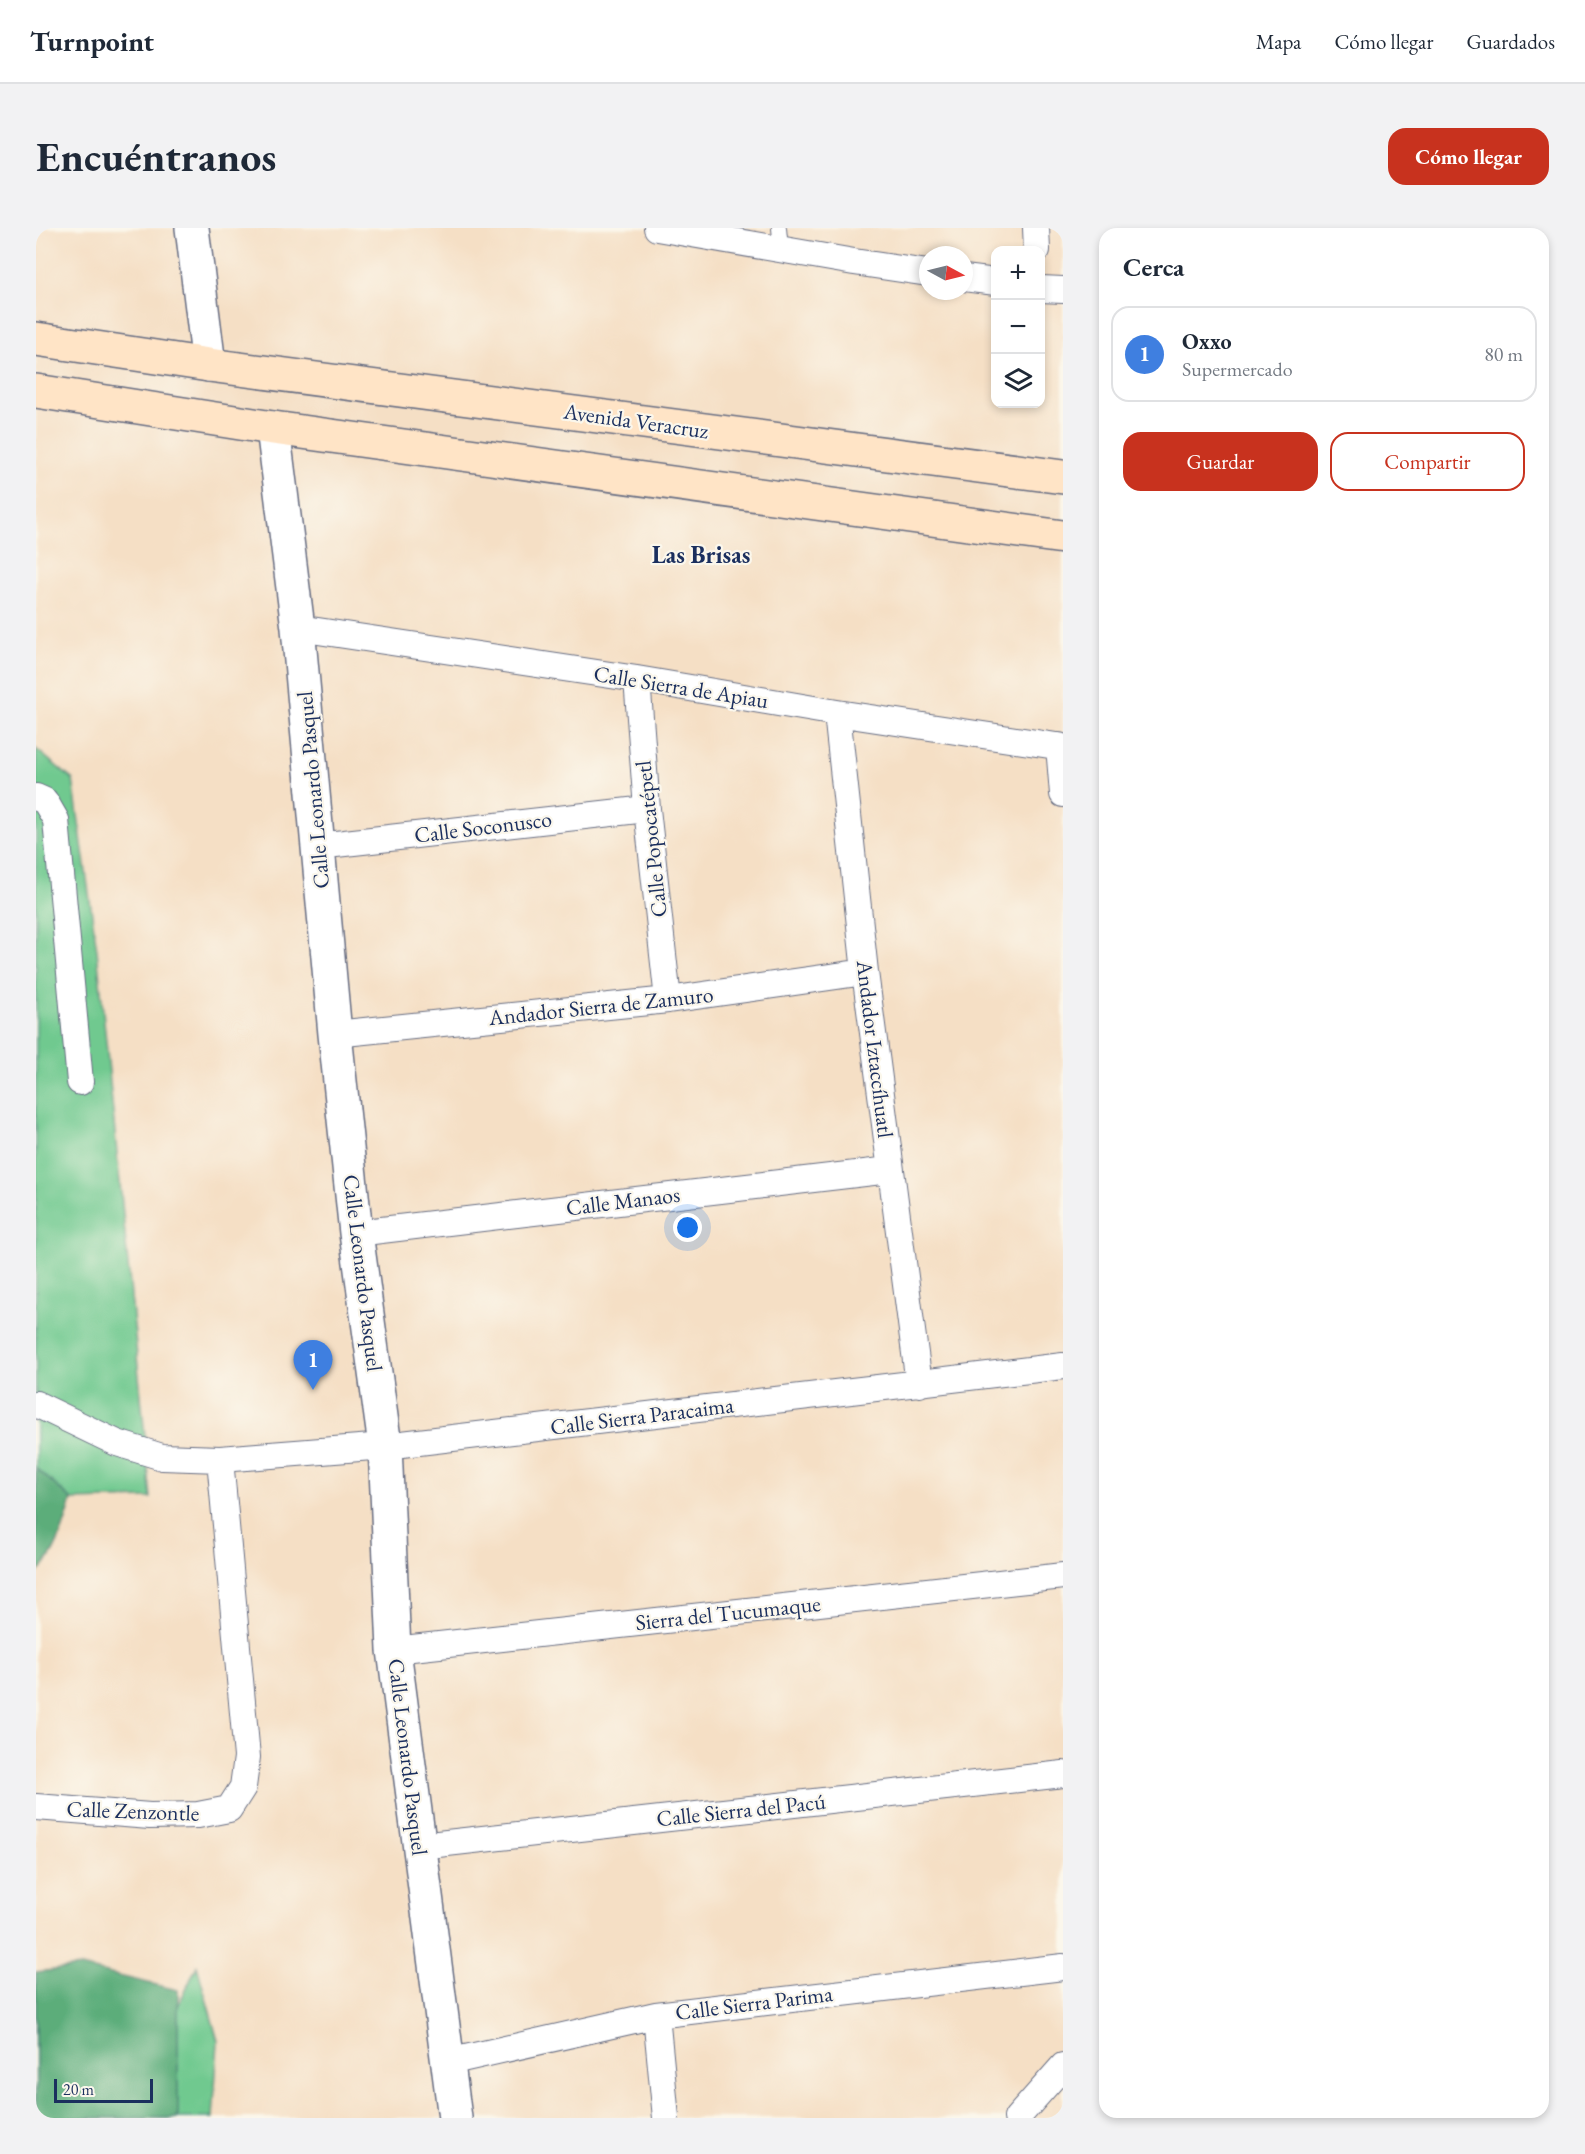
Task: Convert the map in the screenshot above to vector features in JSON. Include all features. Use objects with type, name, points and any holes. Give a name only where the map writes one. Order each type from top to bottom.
[{"type":"main road","name":"Avenida Veracruz","points":[[36,339],[209,365],[1063,477]]},
{"type":"main road","points":[[36,391],[273,428],[1063,537]]},
{"type":"street","points":[[192,228],[209,365]]},
{"type":"street","points":[[657,228],[780,238],[919,271]]},
{"type":"street","points":[[1036,228],[1037,246]]},
{"type":"street","points":[[973,279],[991,281]]},
{"type":"street","points":[[1045,289],[1063,290]]},
{"type":"street","name":"Calle Leonardo Pasquel","points":[[273,428],[298,628],[335,1034],[356,1233],[385,1446],[394,1650],[455,2118]]},
{"type":"street","name":"Calle Sierra de Apiau","points":[[298,628],[637,679],[837,713],[1061,747]]},
{"type":"street","name":"Calle Popocatépetl","points":[[637,679],[647,809],[668,1000]]},
{"type":"street","name":"Andador Iztaccíhuatl","points":[[837,713],[865,972],[920,1384]]},
{"type":"street","points":[[1061,747],[1063,794]]},
{"type":"street","points":[[36,797],[45,801],[56,820],[81,1082]]},
{"type":"street","name":"Calle Soconusco","points":[[318,846],[647,809]]},
{"type":"street","name":"Andador Sierra de Zamuro","points":[[335,1034],[668,1000],[865,972]]},
{"type":"street","name":"Calle Manaos","points":[[356,1233],[890,1170]]},
{"type":"street","name":"Calle Sierra Paracaima","points":[[36,1404],[117,1443],[162,1457],[220,1459],[385,1446],[1063,1366]]},
{"type":"street","name":"Calle Zenzontle","points":[[36,1807],[150,1816],[198,1815],[229,1809],[243,1787],[247,1757],[220,1459]]},
{"type":"street","name":"Sierra del Tucumaque","points":[[394,1650],[1063,1576]]},
{"type":"street","name":"Calle Sierra del Pacú","points":[[420,1846],[1063,1774]]},
{"type":"street","name":"Calle Sierra Parima","points":[[448,2062],[656,2015],[1063,1967]]},
{"type":"street","points":[[656,2015],[666,2118]]},
{"type":"street","points":[[1017,2118],[1063,2066]]},
{"type":"green space","points":[[36,749],[73,780],[97,950],[151,1498],[72,1500],[36,1468]]},
{"type":"green space","points":[[36,1468],[72,1500],[63,1530],[54,1549],[36,1574]]},
{"type":"green space","points":[[197,1966],[218,2041],[213,2118],[36,2118],[36,2025],[158,2048]]},
{"type":"green space","points":[[81,1967],[178,1990],[178,2118],[36,2118],[36,1972]]},
{"type":"place","name":"Oxxo","points":[[313,1390]]},
{"type":"district","name":"Las Brisas","points":[[701,554]]}]
